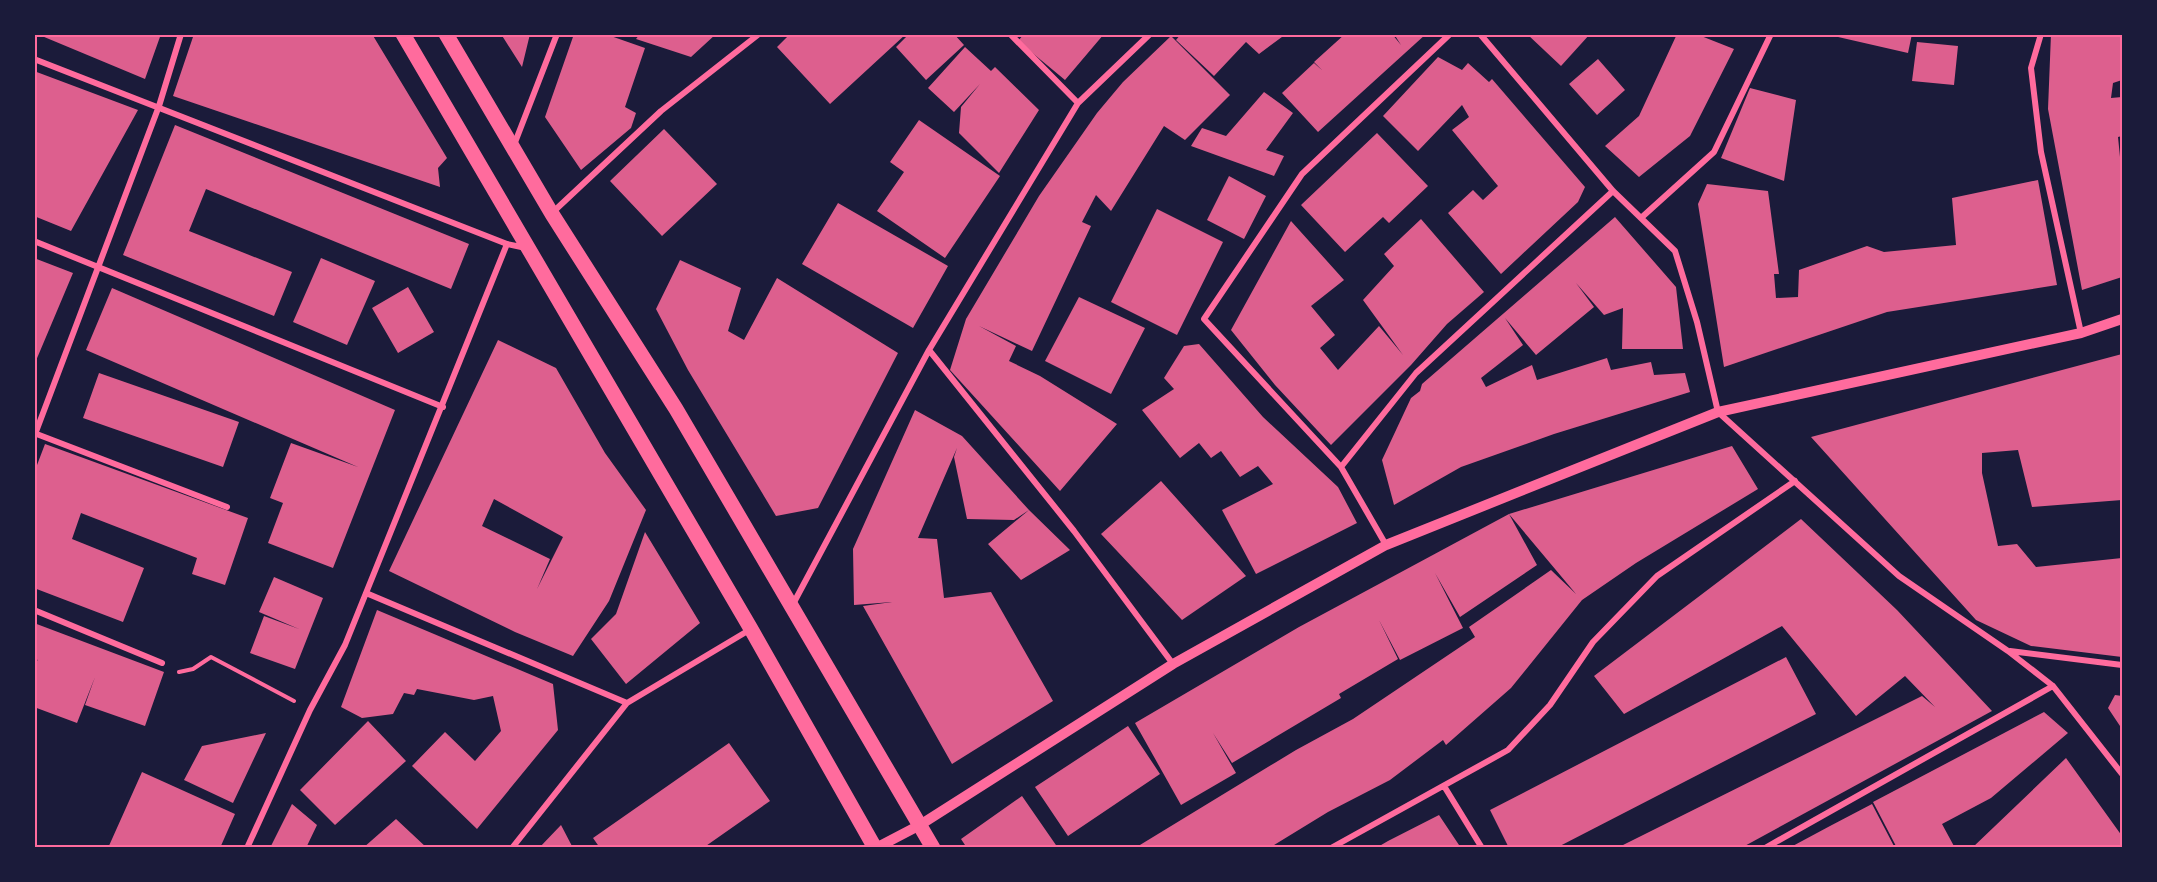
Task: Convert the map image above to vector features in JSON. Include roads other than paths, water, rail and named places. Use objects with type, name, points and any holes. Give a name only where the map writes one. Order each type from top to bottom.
[{"type":"main road","points":[[446,34],[552,214],[676,409],[933,848]]},
{"type":"main road","points":[[402,35],[751,629],[876,848]]},
{"type":"street","points":[[181,34],[159,106],[35,435],[227,507]]},
{"type":"street","points":[[513,149],[557,34]]},
{"type":"street","points":[[552,214],[662,111],[759,34]]},
{"type":"street","points":[[1010,34],[1078,103]]},
{"type":"street","points":[[792,607],[929,350],[1078,103],[1150,34]]},
{"type":"street","points":[[1386,545],[1341,467],[1204,319],[1302,174],[1450,34]]},
{"type":"street","points":[[1480,34],[1613,191],[1675,250],[1696,322],[1718,412],[1899,576],[2008,651],[2052,686],[2122,774]]},
{"type":"street","points":[[1641,218],[1714,152],[1771,34]]},
{"type":"street","points":[[2041,34],[2031,68],[2041,152],[2081,333]]},
{"type":"street","points":[[34,59],[507,244],[526,248]]},
{"type":"street","points":[[1341,467],[1416,373],[1613,191]]},
{"type":"street","points":[[34,241],[443,407]]},
{"type":"street","points":[[247,848],[310,710],[345,645],[507,244]]},
{"type":"street","points":[[876,848],[920,825],[1173,664],[1386,545],[1718,412],[2081,333],[2122,319]]},
{"type":"street","points":[[929,350],[1074,531],[1173,664]]},
{"type":"street","points":[[1331,848],[1508,750],[1550,705],[1593,642],[1657,576],[1795,481]]},
{"type":"street","points":[[366,593],[627,703]]},
{"type":"street","points":[[34,610],[162,663]]},
{"type":"street","points":[[512,848],[627,703],[751,629]]},
{"type":"street","points":[[2008,651],[2122,665]]},
{"type":"street","points":[[1765,848],[2052,686]]},
{"type":"street","points":[[1444,786],[1482,848]]}]
